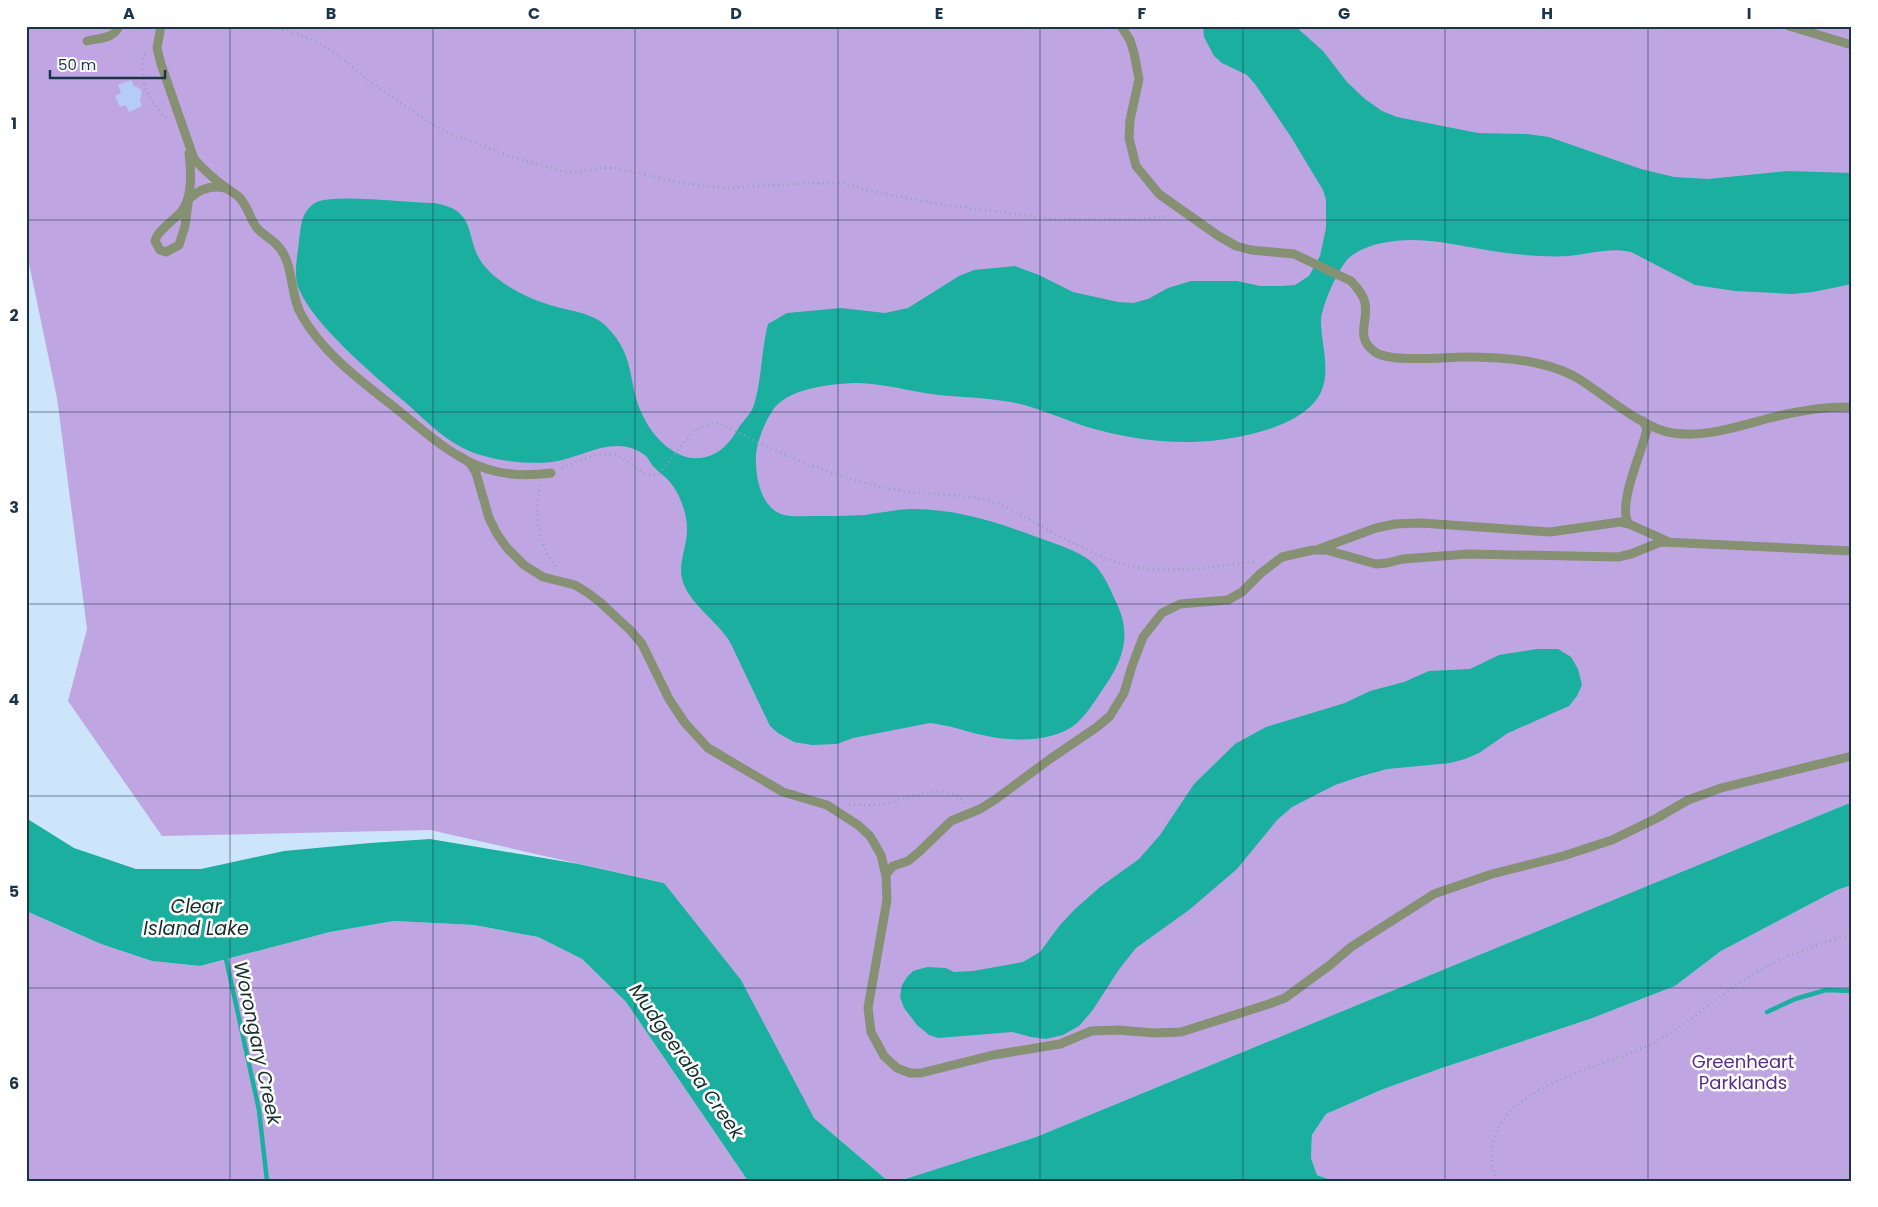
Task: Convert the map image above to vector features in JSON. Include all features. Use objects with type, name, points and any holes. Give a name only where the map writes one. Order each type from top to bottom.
[{"type":"lane","points":[[87,41],[105,38],[117,31],[119,26]]},
{"type":"lane","points":[[161,26],[158,40],[161,64],[172,92],[191,164],[189,197],[185,226],[179,245],[173,250],[166,252],[160,250],[155,241],[157,236],[182,211],[189,197],[202,189],[226,188]]},
{"type":"lane","points":[[1121,26],[1130,40],[1138,79],[1130,120],[1129,138],[1136,166],[1160,194],[1217,236],[1236,246],[1251,250],[1294,254],[1351,281],[1363,296],[1365,305],[1363,336],[1370,348],[1377,354],[1402,358],[1490,358],[1536,363],[1577,377],[1643,420],[1671,433],[1695,434],[1736,428],[1802,410],[1826,407],[1852,407]]},
{"type":"lane","points":[[1789,26],[1852,45]]},
{"type":"lane","points":[[183,132],[194,159],[204,171],[240,198],[257,228],[277,245],[283,253],[297,308],[309,328],[320,341],[375,394],[432,438],[470,463],[476,473],[489,518],[507,548],[524,565],[543,577],[576,585],[601,603],[642,644],[669,699],[685,723],[708,748],[783,792],[827,805],[858,825],[870,836],[881,855],[886,874],[887,900],[868,1008],[872,1032],[884,1056],[897,1068],[910,1073],[921,1073],[993,1054],[1060,1044],[1091,1031],[1181,1032],[1270,1004],[1286,998],[1351,947],[1434,894],[1484,876],[1554,859],[1612,840],[1658,818],[1688,800],[1720,788],[1852,756]]},
{"type":"lane","points":[[1630,524],[1626,520],[1626,512],[1630,488],[1646,433],[1647,425],[1643,420]]},
{"type":"lane","points":[[1646,433],[1659,428]]},
{"type":"lane","points":[[459,456],[487,469],[505,474],[518,476],[551,473]]},
{"type":"lane","points":[[886,874],[892,866],[908,861],[951,821],[996,799],[1050,759],[1097,728],[1110,716],[1124,693],[1143,637],[1162,613],[1180,604],[1228,600],[1242,592],[1261,573],[1282,557],[1314,550],[1376,528],[1395,524],[1421,523],[1550,532],[1614,523],[1620,521],[1626,512]]},
{"type":"lane","points":[[1614,523],[1630,524],[1672,543]]},
{"type":"lane","points":[[1314,550],[1326,550],[1376,564],[1403,559],[1468,554],[1618,557],[1658,543],[1852,551]]},
{"type":"path","points":[[263,26],[296,33],[318,43],[338,55],[368,80],[435,126],[451,134],[501,153],[565,172],[615,168],[682,183],[724,188],[844,183],[865,190],[939,204],[1052,219],[1141,219],[1178,214],[1187,215]]},
{"type":"path","points":[[158,40],[146,51],[143,60],[143,75],[154,106],[183,132]]},
{"type":"path","points":[[576,585],[556,567],[546,552],[539,529],[537,510],[541,484],[551,473],[592,457],[610,454],[620,456],[648,475],[655,476],[659,474],[694,430],[712,422],[723,425],[817,469],[858,482],[912,492],[982,499],[1010,509],[1067,540],[1128,566],[1147,568],[1214,567],[1257,561]]},
{"type":"path","points":[[842,804],[871,806],[936,791],[954,794],[972,812]]},
{"type":"path","points":[[1496,1181],[1491,1165],[1492,1144],[1497,1128],[1509,1113],[1523,1101],[1539,1090],[1632,1052],[1675,1031],[1743,980],[1776,962],[1819,943],[1852,934]]},
{"type":"green space","points":[[26,26],[1852,26],[1852,802],[1036,1137],[899,1181],[888,1181],[814,1118],[664,883],[430,830],[162,836],[68,701],[87,629],[57,398],[26,249]]},
{"type":"green space","name":"Greenheart Parklands","points":[[1852,885],[1852,1181],[1334,1181],[1317,1175],[1311,1158],[1312,1135],[1326,1114],[1381,1090],[1590,1019],[1675,986],[1721,951],[1837,890]]},
{"type":"green space","points":[[26,911],[101,944],[152,961],[200,966],[330,932],[394,921],[474,925],[538,937],[582,959],[626,1002],[748,1181],[26,1181]]},
{"type":"water","points":[[1203,26],[1295,26],[1323,51],[1347,82],[1365,99],[1382,111],[1397,117],[1478,133],[1527,134],[1549,137],[1641,169],[1674,177],[1708,179],[1787,171],[1852,173],[1852,284],[1792,294],[1735,291],[1695,285],[1631,252],[1608,251],[1569,256],[1529,255],[1432,241],[1399,240],[1370,246],[1353,254],[1336,278],[1327,297],[1321,321],[1325,357],[1324,384],[1312,405],[1283,424],[1245,435],[1193,442],[1153,440],[1113,434],[1011,402],[939,395],[890,386],[860,383],[823,386],[798,393],[777,405],[771,413],[761,433],[757,450],[758,481],[764,499],[776,512],[790,516],[838,516],[927,509],[980,518],[1014,529],[1073,551],[1095,565],[1105,579],[1117,604],[1121,614],[1124,633],[1122,652],[1109,680],[1077,723],[1068,730],[1057,734],[1032,739],[1006,739],[930,723],[853,738],[837,744],[812,745],[794,742],[770,726],[730,642],[686,590],[681,572],[687,533],[684,509],[674,487],[652,465],[646,456],[635,449],[611,446],[599,448],[564,460],[530,463],[493,458],[470,452],[432,426],[360,363],[314,314],[303,298],[297,283],[296,267],[301,225],[304,215],[315,203],[324,200],[353,199],[433,203],[449,207],[459,213],[465,220],[480,260],[494,276],[517,291],[534,299],[587,315],[606,326],[623,349],[639,406],[644,418],[657,438],[670,449],[685,456],[692,458],[708,457],[720,450],[731,440],[751,411],[759,385],[768,324],[787,313],[841,308],[885,313],[908,308],[959,276],[974,270],[1015,266],[1039,275],[1073,292],[1118,302],[1133,303],[1148,299],[1168,288],[1191,281],[1237,281],[1260,286],[1281,286],[1295,285],[1309,276],[1320,256],[1326,228],[1326,200],[1323,190],[1291,137],[1255,84],[1247,75],[1222,63],[1214,56],[1204,37]]},
{"type":"water","points":[[1537,649],[1558,649],[1571,657],[1578,669],[1582,685],[1577,696],[1569,706],[1508,733],[1479,753],[1465,759],[1450,763],[1387,769],[1335,785],[1292,807],[1277,820],[1237,869],[1189,910],[1136,948],[1120,968],[1092,1011],[1079,1026],[1063,1035],[1046,1039],[1012,1032],[938,1038],[929,1035],[917,1025],[904,1008],[900,997],[902,985],[913,971],[927,967],[946,968],[954,972],[973,971],[1023,962],[1040,952],[1074,910],[1100,887],[1139,859],[1160,835],[1194,784],[1235,744],[1266,727],[1345,703],[1370,691],[1404,682],[1429,671],[1470,669],[1499,655]]},
{"type":"water","points":[[1852,802],[1852,885],[1837,890],[1721,951],[1675,986],[1590,1019],[1381,1090],[1326,1114],[1312,1135],[1311,1158],[1317,1175],[1334,1181],[899,1181],[1036,1137]]},
{"type":"water","points":[[26,818],[74,848],[136,869],[201,869],[284,851],[430,839],[579,864],[664,883],[741,980],[814,1118],[888,1181],[748,1181],[626,1002],[582,959],[538,937],[474,925],[394,921],[330,932],[200,966],[152,961],[101,944],[26,911]]},
{"type":"building","points":[[131,80],[134,87],[136,86],[142,91],[140,100],[142,106],[129,112],[126,105],[120,107],[115,96],[121,93],[118,85]]},
{"type":"waterway","name":"Worongary Creek","points":[[225,954],[259,1110],[267,1181]]},
{"type":"waterway","points":[[1767,1012],[1795,999],[1826,990],[1852,991]]},
{"type":"water label","name":"Clear Island Lake","points":[[196,917]]},
{"type":"water label","name":"Mudgeeraba Creek","points":[[687,1061]]}]
